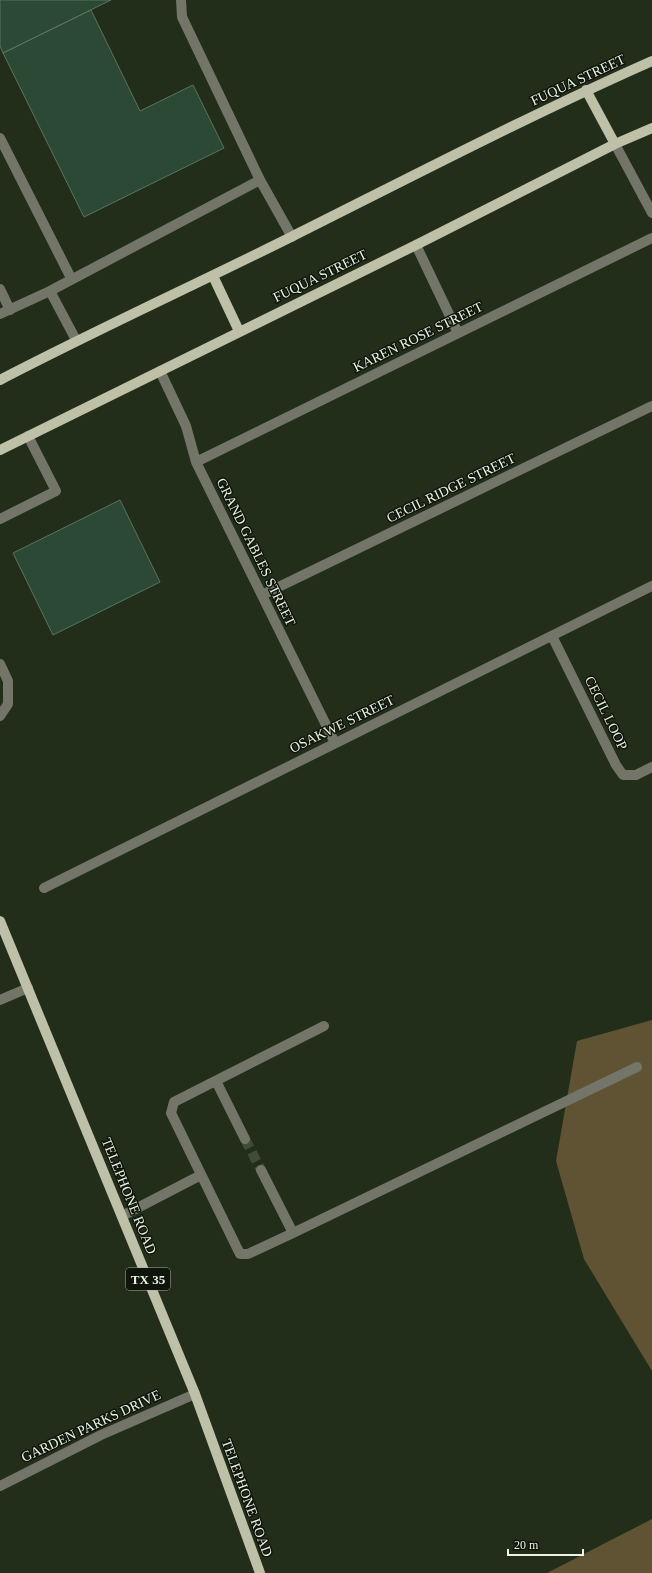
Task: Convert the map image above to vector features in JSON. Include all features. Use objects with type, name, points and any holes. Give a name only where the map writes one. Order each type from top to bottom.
[{"type":"main road","name":"FUQUA STREET","points":[[0,380],[76,340],[213,276],[586,90],[652,61]]},
{"type":"main road","points":[[586,90],[615,144]]},
{"type":"main road","name":"FUQUA STREET","points":[[0,450],[416,245],[615,144],[652,128]]},
{"type":"main road","points":[[213,276],[239,331]]},
{"type":"main road","name":"TELEPHONE ROAD","points":[[0,921],[195,1394],[260,1573]]},
{"type":"street","points":[[181,0],[182,17],[260,180],[292,237]]},
{"type":"street","points":[[0,138],[71,278]]},
{"type":"street","points":[[615,144],[652,213]]},
{"type":"street","points":[[0,314],[50,290],[260,180]]},
{"type":"street","name":"KAREN ROSE STREET","points":[[196,462],[652,238]]},
{"type":"street","points":[[416,245],[458,333]]},
{"type":"street","points":[[0,289],[10,310]]},
{"type":"street","points":[[50,290],[76,340]]},
{"type":"street","name":"GRAND GABLES STREET","points":[[160,371],[186,426],[196,462],[335,743]]},
{"type":"street","name":"CECIL RIDGE STREET","points":[[262,595],[652,406]]},
{"type":"street","points":[[0,519],[56,491],[28,436]]},
{"type":"street","name":"OSAKWE STREET","points":[[44,888],[652,586]]},
{"type":"street","name":"CECIL LOOP","points":[[552,636],[616,765],[623,775],[636,775],[652,767]]},
{"type":"street","points":[[0,664],[8,681],[8,704],[0,716]]},
{"type":"street","points":[[0,1000],[28,988]]},
{"type":"street","points":[[324,1026],[174,1102],[171,1113],[240,1254],[248,1254],[293,1233],[638,1067]]},
{"type":"street","points":[[216,1081],[245,1139]]},
{"type":"street","points":[[261,1170],[293,1233]]},
{"type":"street","points":[[122,1216],[201,1175]]},
{"type":"street","name":"GARDEN PARKS DRIVE","points":[[0,1486],[101,1435],[195,1394]]},
{"type":"shaded area","points":[[652,1020],[652,1371],[584,1259],[556,1161],[577,1041]]},
{"type":"shaded area","points":[[652,1519],[652,1573],[547,1573]]},
{"type":"building","points":[[0,0],[111,0],[3,53],[0,46]]},
{"type":"building","points":[[91,10],[140,111],[193,85],[224,148],[84,217],[3,53]]},
{"type":"building","points":[[120,500],[160,582],[53,635],[13,553]]},
{"type":"tunnel","points":[[245,1139],[261,1170]]}]
